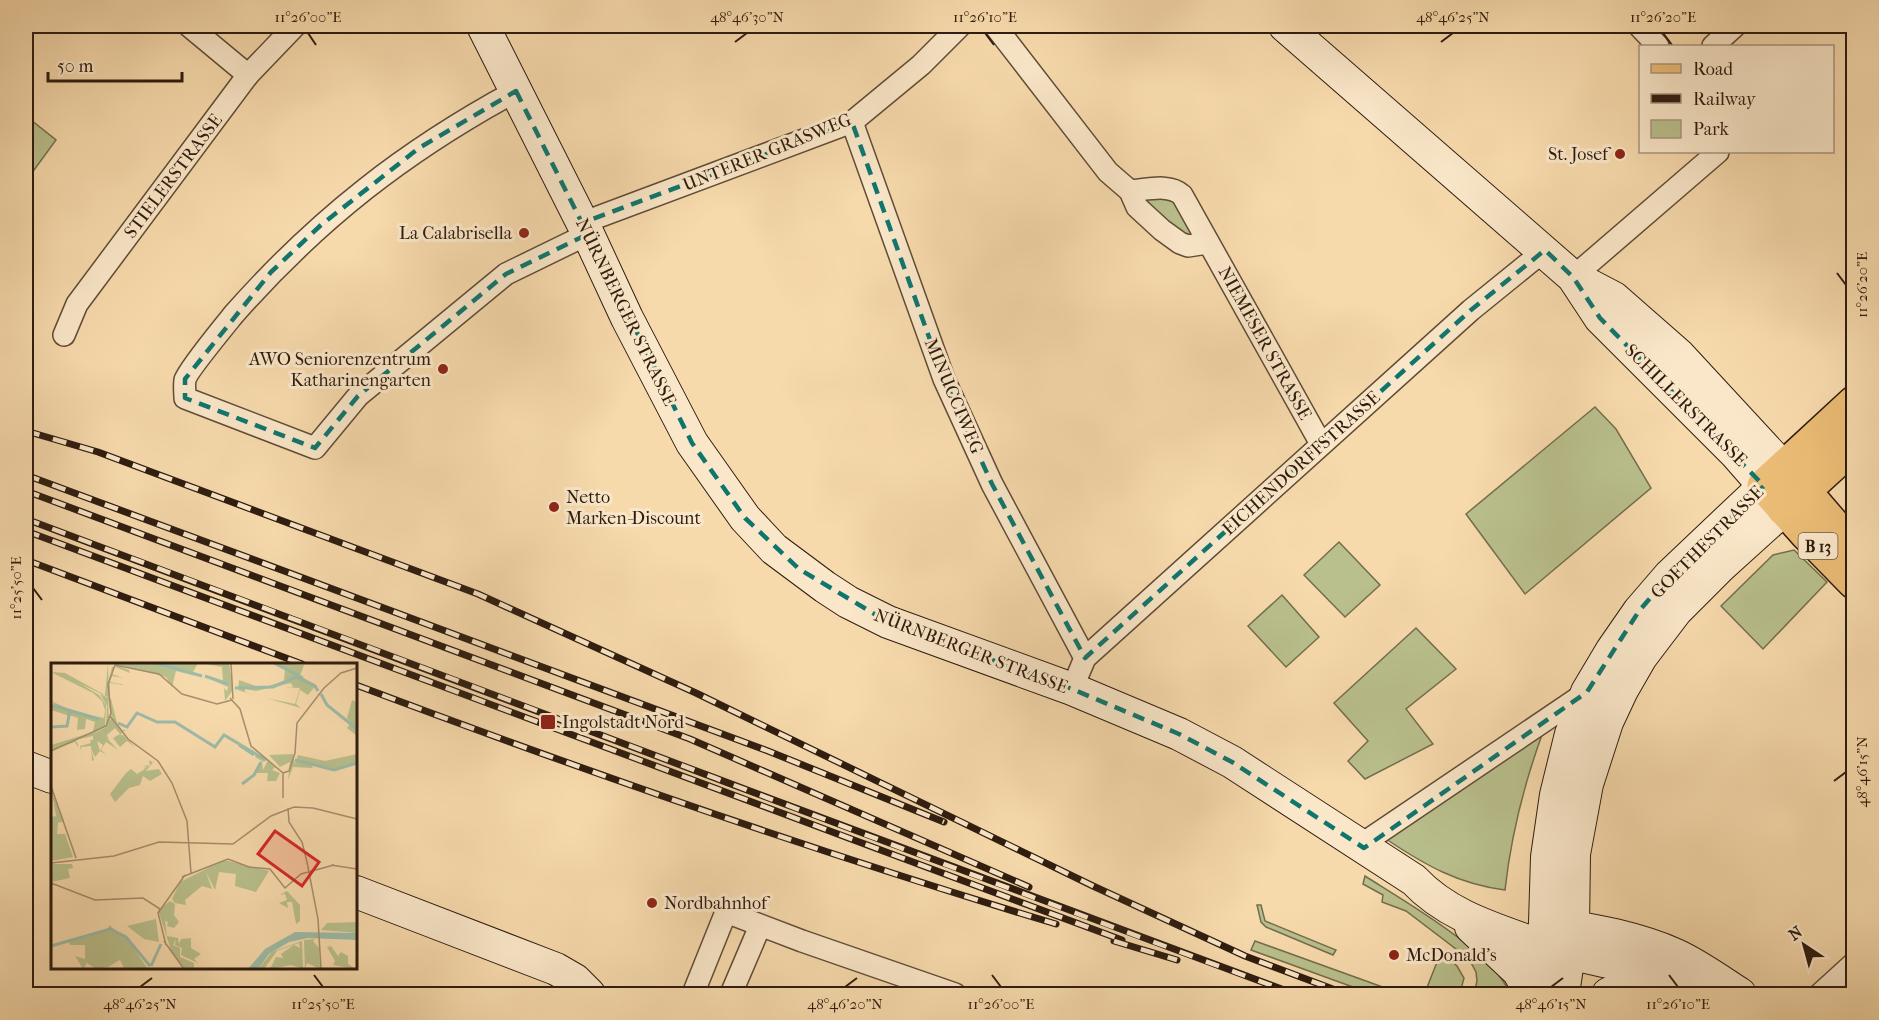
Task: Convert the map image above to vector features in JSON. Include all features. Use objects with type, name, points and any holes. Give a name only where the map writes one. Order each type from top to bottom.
[{"type":"main road","name":"GOETHESTRASSE","points":[[1784,489],[1854,404]]},
{"type":"main road","name":"GOETHESTRASSE","points":[[1784,489],[1854,445]]},
{"type":"main road","name":"SCHILLERSTRASSE","points":[[1784,489],[1854,549]]},
{"type":"main road","name":"SCHILLERSTRASSE","points":[[1784,489],[1854,582]]},
{"type":"street","points":[[189,26],[248,75]]},
{"type":"street","name":"STIELERSTRASSE","points":[[63,335],[77,304],[248,75],[295,26]]},
{"type":"street","name":"NÜRNBERGER STRASSE","points":[[483,26],[627,318],[692,443],[745,518],[774,549],[825,587],[880,619],[1072,689],[1179,734],[1232,762],[1414,880],[1431,897],[1455,912],[1558,937]]},
{"type":"street","name":"UNTERER GRASWEG","points":[[516,91],[467,117],[419,148],[371,183],[321,225],[271,272],[224,326],[185,379],[185,398],[315,448],[358,396],[506,274],[585,229],[852,122],[921,65],[960,26]]},
{"type":"street","points":[[995,26],[1108,172],[1130,191],[1137,207],[1162,231],[1180,243],[1188,246],[1208,243]]},
{"type":"street","points":[[1639,26],[1657,45]]},
{"type":"street","points":[[1714,45],[1735,26]]},
{"type":"street","name":"SCHILLERSTRASSE","points":[[1299,30],[1573,277],[1614,298],[1678,356],[1784,489]]},
{"type":"street","name":"MINUCCIWEG","points":[[852,122],[944,379],[992,484],[1085,658]]},
{"type":"street","points":[[1573,277],[1717,153]]},
{"type":"street","name":"NIEMESER STRASSE","points":[[1130,191],[1166,188],[1178,191],[1182,195],[1321,444]]},
{"type":"street","name":"EICHENDORFFSTRASSE","points":[[1072,689],[1085,658],[1470,310],[1545,250]]},
{"type":"street","name":"GOETHESTRASSE","points":[[1558,937],[1547,857],[1556,795],[1571,734],[1587,692],[1639,611],[1670,575],[1784,489]]},
{"type":"street","name":"GOETHESTRASSE","points":[[1558,937],[1587,784],[1607,722],[1622,690],[1641,657],[1676,611],[1720,567],[1784,489]]},
{"type":"street","points":[[1364,848],[1371,838],[1587,692]]},
{"type":"street","points":[[26,767],[51,777]]},
{"type":"street","name":"NÜRNBERGER STRASSE","points":[[1414,880],[1558,937]]},
{"type":"street","points":[[357,892],[565,974],[589,994]]},
{"type":"street","points":[[693,994],[726,912],[955,994]]},
{"type":"street","points":[[1455,912],[1518,971],[1531,994]]},
{"type":"street","points":[[731,994],[760,926]]},
{"type":"street","points":[[1558,937],[1602,932],[1661,948],[1679,956],[1730,988]]},
{"type":"street","points":[[1558,937],[1600,961],[1665,972],[1730,988]]},
{"type":"street","points":[[1538,994],[1558,937]]},
{"type":"street","points":[[1558,937],[1563,994]]},
{"type":"street","points":[[1820,994],[1854,963]]},
{"type":"street","points":[[545,966],[569,994]]},
{"type":"street","points":[[1608,994],[1635,981],[1665,972]]},
{"type":"highlighted area","points":[[516,91],[582,223],[852,122],[944,379],[992,484],[1085,658],[1471,310],[1545,250],[1573,277],[1600,318],[1764,486],[1670,575],[1639,611],[1587,692],[1364,848],[1232,762],[1179,734],[1072,689],[888,622],[799,569],[745,518],[692,443],[588,234],[506,274],[358,396],[315,448],[185,398],[185,379],[271,272],[321,225],[419,148]]},
{"type":"green space","points":[[26,116],[56,140],[26,181]]},
{"type":"green space","points":[[1171,195],[1194,229],[1193,236],[1181,236],[1144,201]]},
{"type":"green space","points":[[1595,407],[1616,429],[1651,488],[1525,594],[1466,514]]},
{"type":"green space","points":[[1339,542],[1380,585],[1345,617],[1304,575]]},
{"type":"green space","points":[[1794,550],[1827,582],[1763,649],[1721,606],[1773,555]]},
{"type":"green space","points":[[1282,595],[1319,637],[1286,667],[1248,626]]},
{"type":"green space","points":[[1416,628],[1456,669],[1406,709],[1433,744],[1365,779],[1348,761],[1368,741],[1334,703]]},
{"type":"green space","points":[[1543,732],[1519,810],[1505,890],[1472,883],[1442,872],[1386,839]]},
{"type":"green space","points":[[1365,876],[1424,913],[1467,945],[1501,978],[1510,994],[1474,994],[1477,981],[1476,972],[1469,959],[1406,911],[1382,902],[1383,895],[1363,884]]},
{"type":"green space","points":[[1257,905],[1261,905],[1265,921],[1336,950],[1333,955],[1266,927],[1261,922]]},
{"type":"green space","points":[[1255,941],[1402,994],[1372,994],[1251,950]]},
{"type":"green space","points":[[1441,952],[1457,966],[1464,978],[1461,989],[1455,994],[1437,994],[1426,990]]},
{"type":"railway","points":[[26,431],[98,452],[478,594],[696,693],[1093,886],[1245,956],[1346,994]]},
{"type":"railway","points":[[26,475],[768,751],[944,822]]},
{"type":"railway","points":[[26,491],[690,739],[1029,887]]},
{"type":"railway","points":[[26,519],[1295,994]]},
{"type":"railway","points":[[26,531],[1122,940]]},
{"type":"railway","points":[[26,560],[299,663]]},
{"type":"railway","points":[[357,685],[704,810],[880,869],[1056,924]]},
{"type":"railway","points":[[1114,941],[1177,960]]},
{"type":"place","name":"St. Josef","points":[[1620,154]]},
{"type":"place","name":"La Calabrisella","points":[[524,233]]},
{"type":"place","name":"AWO Seniorenzentrum Katharinengarten","points":[[443,369]]},
{"type":"place","name":"Netto Marken-Discount","points":[[554,507]]},
{"type":"place","name":"Ingolstadt Nord","points":[[548,722]]},
{"type":"place","name":"Nordbahnhof","points":[[652,903]]},
{"type":"place","name":"McDonald's","points":[[1394,955]]}]
